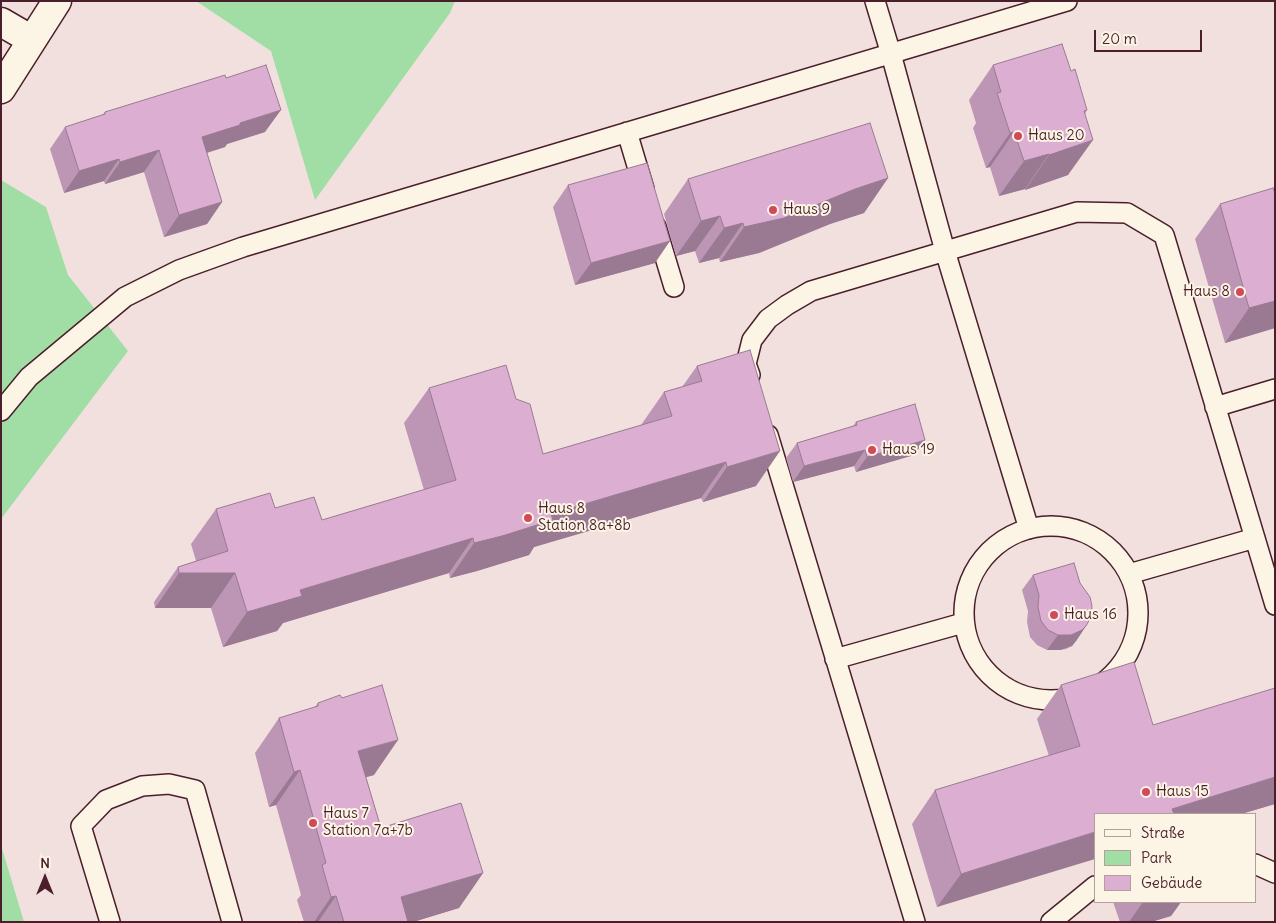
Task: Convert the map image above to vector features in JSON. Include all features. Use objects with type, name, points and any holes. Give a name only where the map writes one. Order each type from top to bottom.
[{"type":"street","points":[[1,89],[57,1]]},
{"type":"street","points":[[1,22],[32,40]]},
{"type":"lane","points":[[875,1],[945,251],[1029,529]]},
{"type":"lane","points":[[1,411],[29,377],[125,297],[179,270],[252,244],[1067,1]]},
{"type":"lane","points":[[627,132],[674,287]]},
{"type":"lane","points":[[755,392],[746,364],[752,340],[768,319],[787,304],[811,291],[1077,212],[1127,213],[1164,235],[1275,605]]},
{"type":"lane","points":[[1215,407],[1275,389]]},
{"type":"lane","points":[[763,421],[915,922]]},
{"type":"lane","points":[[1058,526],[1087,533],[1112,550],[1129,574],[1138,601],[1137,629],[1128,655],[1112,677],[1088,693],[1062,701],[1034,699],[1008,690],[986,672],[970,649],[963,623],[964,598],[972,574],[986,554],[1006,538],[1029,529],[1058,526]]},
{"type":"lane","points":[[1129,574],[1254,538]]},
{"type":"lane","points":[[835,659],[963,623]]},
{"type":"lane","points":[[110,922],[81,826],[106,800],[142,786],[169,784],[194,790],[232,922]]},
{"type":"lane","points":[[1051,922],[1094,887]]},
{"type":"green space","points":[[196,1],[455,1],[450,13],[315,200],[271,51]]},
{"type":"green space","points":[[1,180],[46,207],[68,275],[128,351],[1,519]]},
{"type":"green space","points":[[1,845],[24,922],[1,922]]},
{"type":"building","points":[[1062,44],[1071,71],[1075,69],[1087,110],[1084,111],[1093,140],[1049,155],[1024,161],[1014,132],[1010,133],[997,93],[1001,92],[993,65]]},
{"type":"building","points":[[266,65],[281,110],[202,137],[222,202],[179,215],[159,150],[120,162],[119,159],[79,171],[65,127],[105,114],[105,112],[225,75],[226,78]]},
{"type":"building","points":[[870,123],[888,178],[855,189],[784,218],[744,227],[743,223],[724,228],[720,216],[701,221],[688,179]]},
{"type":"building","points":[[647,163],[670,241],[591,263],[568,185]]},
{"type":"building","points":[[1273,188],[1275,193],[1275,301],[1249,308],[1220,204]]},
{"type":"building","points":[[750,350],[780,451],[727,467],[726,462],[551,514],[553,520],[474,543],[473,538],[300,590],[302,596],[247,612],[235,573],[179,573],[178,567],[228,551],[216,509],[270,493],[275,508],[314,497],[322,520],[456,480],[429,388],[506,365],[516,399],[530,404],[543,454],[672,416],[664,392],[702,381],[697,366]]},
{"type":"building","points":[[915,404],[925,440],[867,457],[865,450],[804,466],[797,443],[857,425],[856,422]]},
{"type":"building","points":[[1074,563],[1080,583],[1090,597],[1092,606],[1091,617],[1082,630],[1071,635],[1058,635],[1048,630],[1041,621],[1038,607],[1039,595],[1033,575]]},
{"type":"building","name":"Haus 15","points":[[1134,662],[1153,725],[1275,688],[1275,777],[1172,809],[1174,813],[1094,813],[1094,832],[961,874],[935,790],[1080,746],[1061,685]]},
{"type":"building","points":[[382,685],[398,740],[358,751],[381,828],[461,803],[483,873],[401,897],[408,922],[344,922],[336,896],[331,897],[322,865],[326,863],[300,770],[294,772],[279,718],[318,706],[318,703],[340,695],[342,698]]},
{"type":"place","name":"Haus 20","points":[[1018,136]]},
{"type":"place","name":"Haus 9","points":[[773,210]]},
{"type":"place","name":"Haus 8","points":[[1240,292]]},
{"type":"place","name":"Haus 19","points":[[872,450]]},
{"type":"place","name":"Haus 8 Station 8a+8b","points":[[528,518]]},
{"type":"place","name":"Haus 16","points":[[1054,615]]},
{"type":"place","name":"Haus 15","points":[[1146,792]]},
{"type":"place","name":"Haus 7 Station 7a+7b","points":[[313,823]]}]
